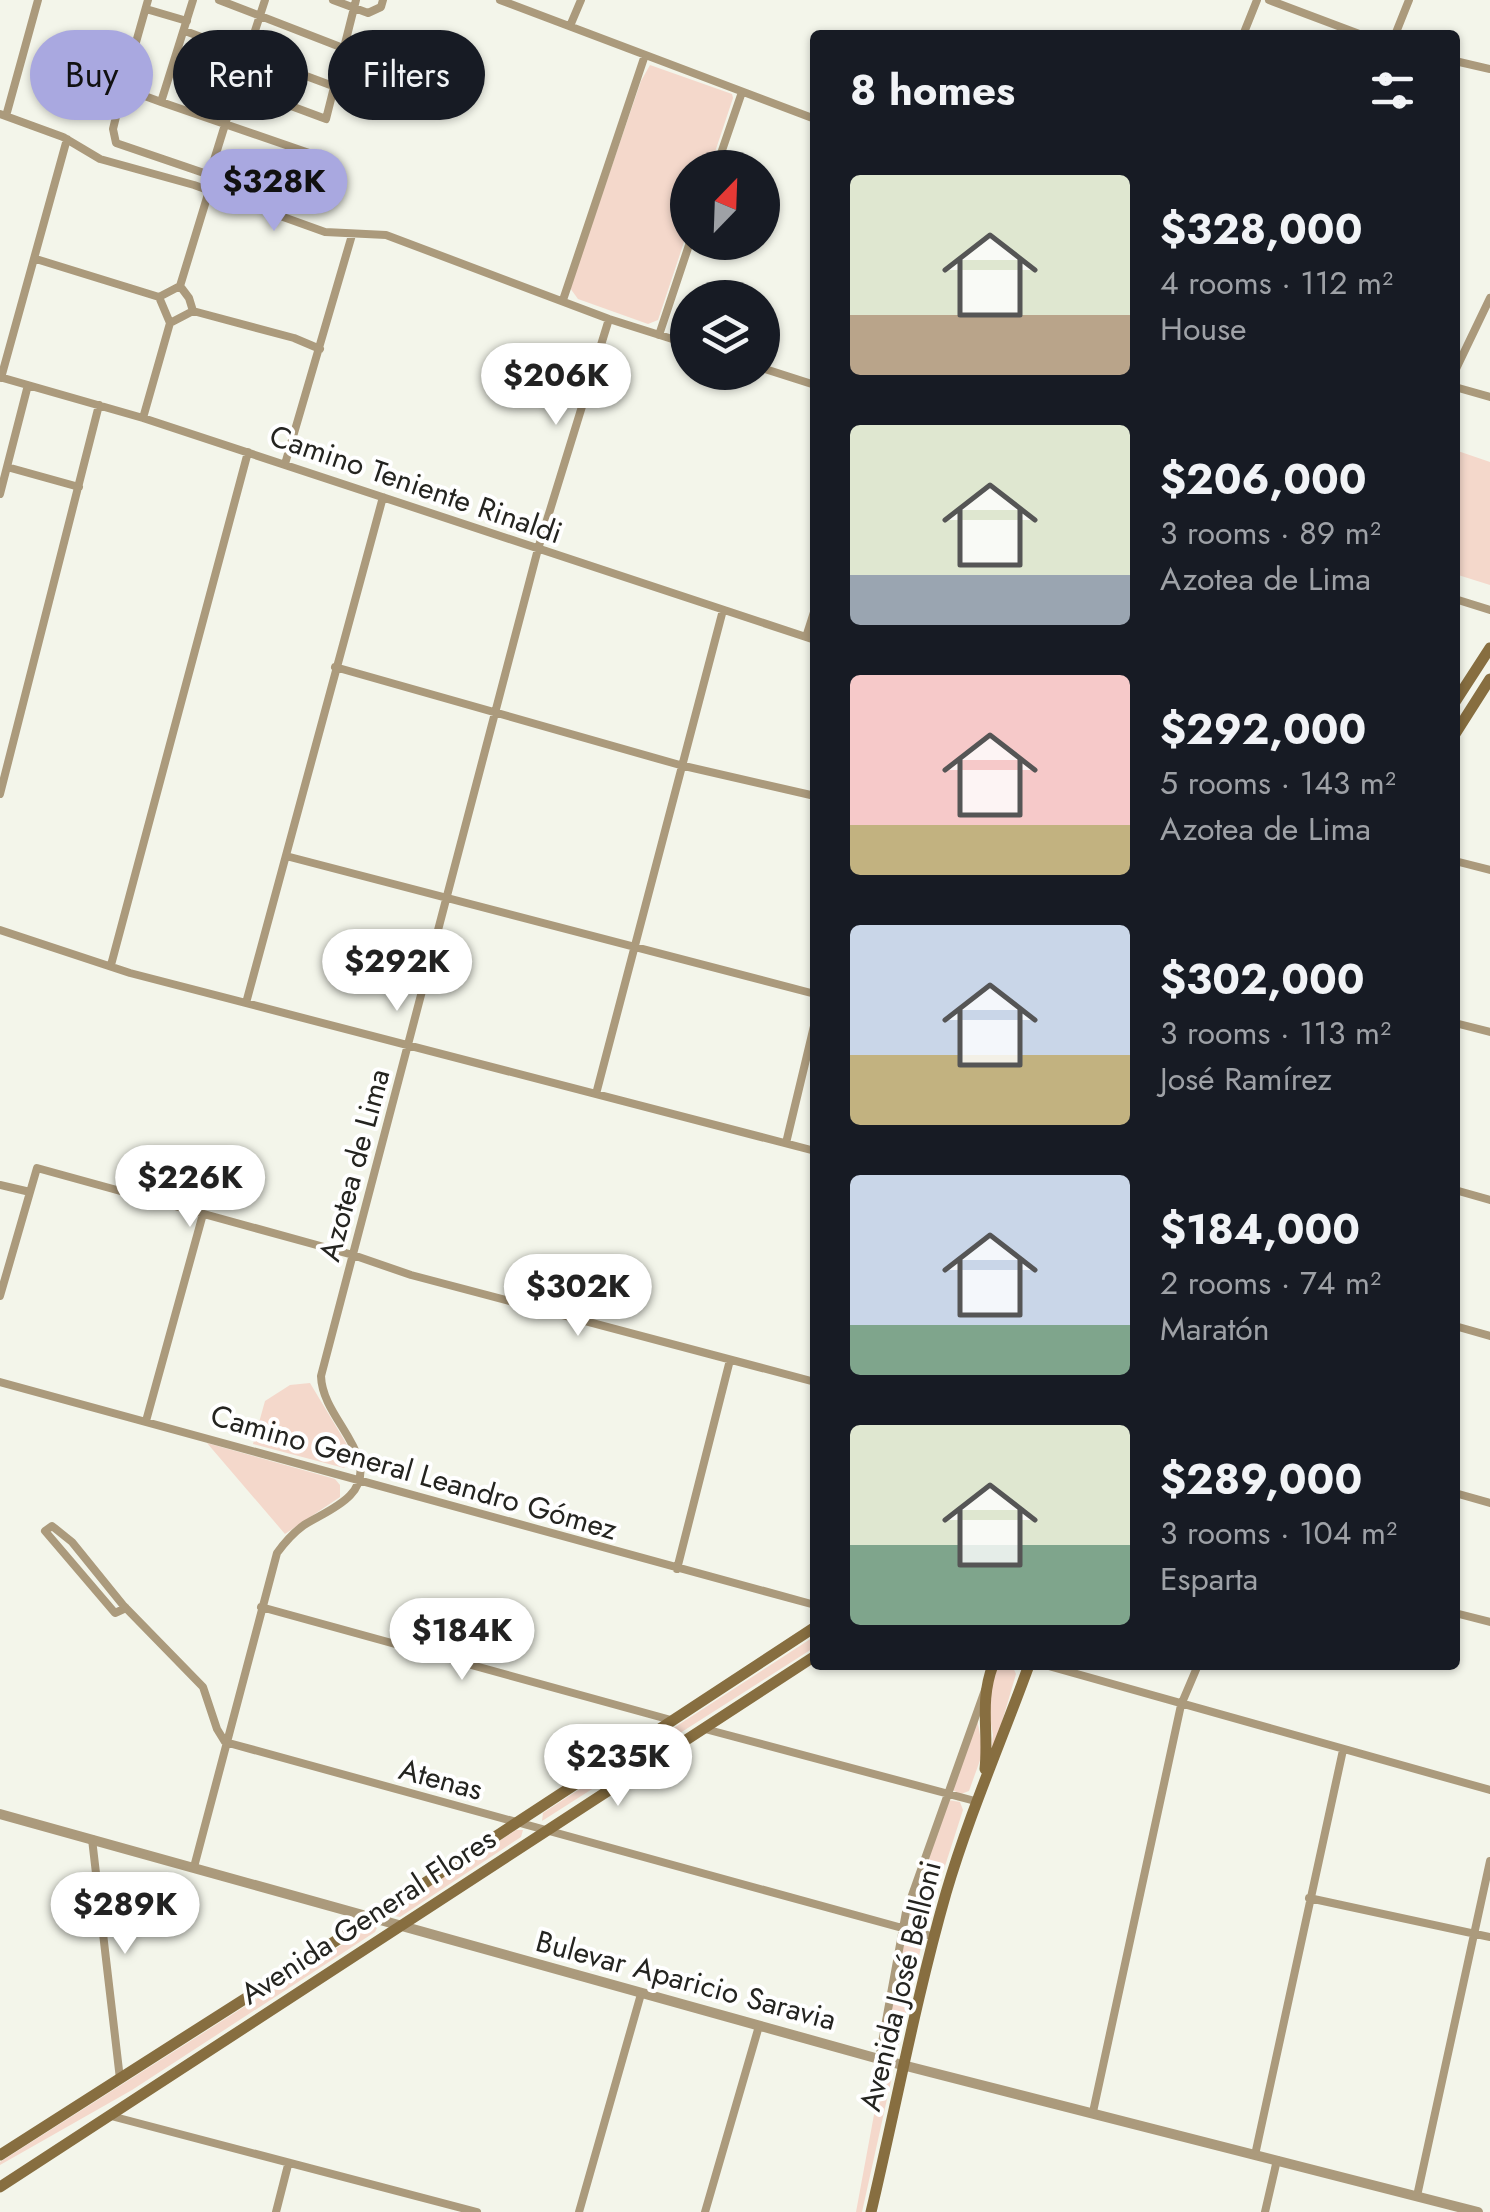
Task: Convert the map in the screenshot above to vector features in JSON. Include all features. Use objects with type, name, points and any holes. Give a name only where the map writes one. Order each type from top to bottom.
[{"type":"main road","points":[[1460,694],[1490,648]]},
{"type":"main road","points":[[1460,726],[1490,679]]},
{"type":"main road","name":"Avenida General Flores","points":[[0,2155],[810,1630]]},
{"type":"main road","name":"Avenida General Flores","points":[[0,2187],[810,1659]]},
{"type":"main road","name":"Avenida José Belloni","points":[[985,1774],[986,1688],[992,1670]]},
{"type":"main road","name":"Avenida José Belloni","points":[[871,2212],[936,1936],[975,1801],[995,1759],[1027,1670]]},
{"type":"street","points":[[38,0],[3,115],[66,139],[100,160],[143,169],[326,232],[386,234],[670,338]]},
{"type":"street","points":[[185,30],[193,0]]},
{"type":"street","points":[[218,0],[328,43]]},
{"type":"street","points":[[255,30],[265,0]]},
{"type":"street","points":[[333,0],[356,4],[368,13],[382,6],[383,0]]},
{"type":"street","points":[[500,0],[810,117]]},
{"type":"street","points":[[570,26],[581,0]]},
{"type":"street","points":[[1245,30],[1256,0]]},
{"type":"street","points":[[1269,0],[1349,30]]},
{"type":"street","points":[[1398,30],[1409,0]]},
{"type":"street","points":[[140,30],[147,4],[195,30]]},
{"type":"street","points":[[348,30],[356,4]]},
{"type":"street","points":[[563,300],[646,54]]},
{"type":"street","points":[[1460,62],[1490,70]]},
{"type":"street","points":[[161,102],[173,65]]},
{"type":"street","points":[[722,150],[742,92]]},
{"type":"street","points":[[115,120],[116,143],[286,200],[296,197],[312,154],[153,99]]},
{"type":"street","points":[[308,112],[326,119],[328,110]]},
{"type":"street","points":[[210,172],[228,120]]},
{"type":"street","points":[[0,377],[36,259],[66,139]]},
{"type":"street","points":[[36,259],[158,297],[180,286],[209,191]]},
{"type":"street","points":[[285,464],[352,234]]},
{"type":"street","points":[[659,335],[684,260]]},
{"type":"street","points":[[180,286],[193,311]]},
{"type":"street","points":[[143,418],[170,323],[158,297]]},
{"type":"street","points":[[1460,361],[1490,298]]},
{"type":"street","points":[[170,323],[193,311],[320,348]]},
{"type":"street","name":"Azotea de Lima","points":[[358,1480],[358,1459],[321,1382],[538,549],[609,319]]},
{"type":"street","points":[[780,374],[810,383]]},
{"type":"street","name":"Camino Teniente Rinaldi","points":[[0,377],[143,418],[810,638]]},
{"type":"street","points":[[0,494],[28,385]]},
{"type":"street","points":[[1460,389],[1490,397]]},
{"type":"street","points":[[0,794],[99,405]]},
{"type":"street","points":[[110,964],[248,452]]},
{"type":"street","points":[[8,467],[78,487]]},
{"type":"street","points":[[246,1003],[383,497]]},
{"type":"street","points":[[1460,601],[1490,610]]},
{"type":"street","points":[[596,1094],[723,610]]},
{"type":"street","points":[[336,667],[680,765],[810,795]]},
{"type":"street","points":[[286,856],[810,993]]},
{"type":"street","points":[[1460,862],[1490,870]]},
{"type":"street","points":[[0,930],[130,973],[810,1150]]},
{"type":"street","points":[[1460,1024],[1490,1032]]},
{"type":"street","points":[[786,1144],[810,1043]]},
{"type":"street","points":[[0,1296],[37,1168],[810,1381]]},
{"type":"street","points":[[0,1185],[30,1192]]},
{"type":"street","points":[[1460,1191],[1490,1200]]},
{"type":"street","points":[[146,1421],[204,1214]]},
{"type":"street","points":[[1460,1327],[1490,1336]]},
{"type":"street","points":[[677,1569],[730,1360]]},
{"type":"street","name":"Camino General Leandro Gómez","points":[[0,1382],[810,1604]]},
{"type":"street","points":[[194,1868],[273,1564],[283,1544],[301,1527],[347,1501],[358,1480]]},
{"type":"street","points":[[1460,1494],[1490,1503]]},
{"type":"street","points":[[126,1608],[114,1614],[45,1531],[54,1526],[72,1542],[126,1608],[203,1687],[225,1742]]},
{"type":"street","points":[[261,1607],[674,1721]]},
{"type":"street","points":[[1460,1614],[1490,1622]]},
{"type":"street","points":[[1061,1670],[1490,1790]]},
{"type":"street","points":[[1093,2112],[1181,1705],[1196,1670]]},
{"type":"street","name":"Avenida José Belloni","points":[[879,2059],[902,1928],[946,1793],[986,1688]]},
{"type":"street","points":[[705,1729],[975,1801]]},
{"type":"street","name":"Atenas","points":[[225,1742],[936,1936]]},
{"type":"street","points":[[1254,2155],[1344,1750]]},
{"type":"street","name":"Bulevar Aparicio Saravia","points":[[0,1814],[879,2059],[1478,2212]]},
{"type":"street","points":[[92,1839],[120,2079]]},
{"type":"street","points":[[1417,2196],[1490,1861]]},
{"type":"street","points":[[1309,1898],[1490,1937]]},
{"type":"street","points":[[579,2212],[641,1994]]},
{"type":"street","points":[[706,2212],[759,2026]]},
{"type":"street","points":[[111,2116],[477,2212]]},
{"type":"street","points":[[1265,2212],[1276,2160]]},
{"type":"street","points":[[276,2212],[288,2164]]},
{"type":"shaded area","points":[[650,65],[732,94],[733,98],[716,150],[670,150],[670,260],[678,260],[658,320],[648,324],[578,299],[570,288],[641,81]]},
{"type":"shaded area","points":[[1460,452],[1490,462],[1490,585],[1460,576]]},
{"type":"shaded area","points":[[310,1383],[352,1453],[352,1460],[344,1468],[253,1444],[265,1401],[290,1385]]},
{"type":"shaded area","points":[[207,1443],[335,1479],[340,1485],[340,1497],[285,1534]]},
{"type":"shaded area","points":[[810,1639],[810,1650],[542,1821],[543,1813]]},
{"type":"shaded area","points":[[996,1670],[1014,1670],[989,1766],[993,1735],[987,1701]]},
{"type":"shaded area","points":[[977,1718],[983,1752],[969,1791],[961,1794],[952,1790]]},
{"type":"shaded area","points":[[948,1800],[960,1802],[963,1810],[927,1922],[918,1924],[910,1917],[910,1911]]},
{"type":"shaded area","points":[[516,1830],[523,1830],[521,1837],[400,1917],[395,1916],[394,1909]]},
{"type":"shaded area","points":[[373,1925],[377,1928],[375,1932],[132,2090],[0,2165],[0,2162]]},
{"type":"shaded area","points":[[908,1934],[923,1939],[896,2056],[885,2052],[884,2046],[904,1938]]},
{"type":"shaded area","points":[[883,2066],[891,2068],[891,2081],[862,2212],[856,2212]]}]
